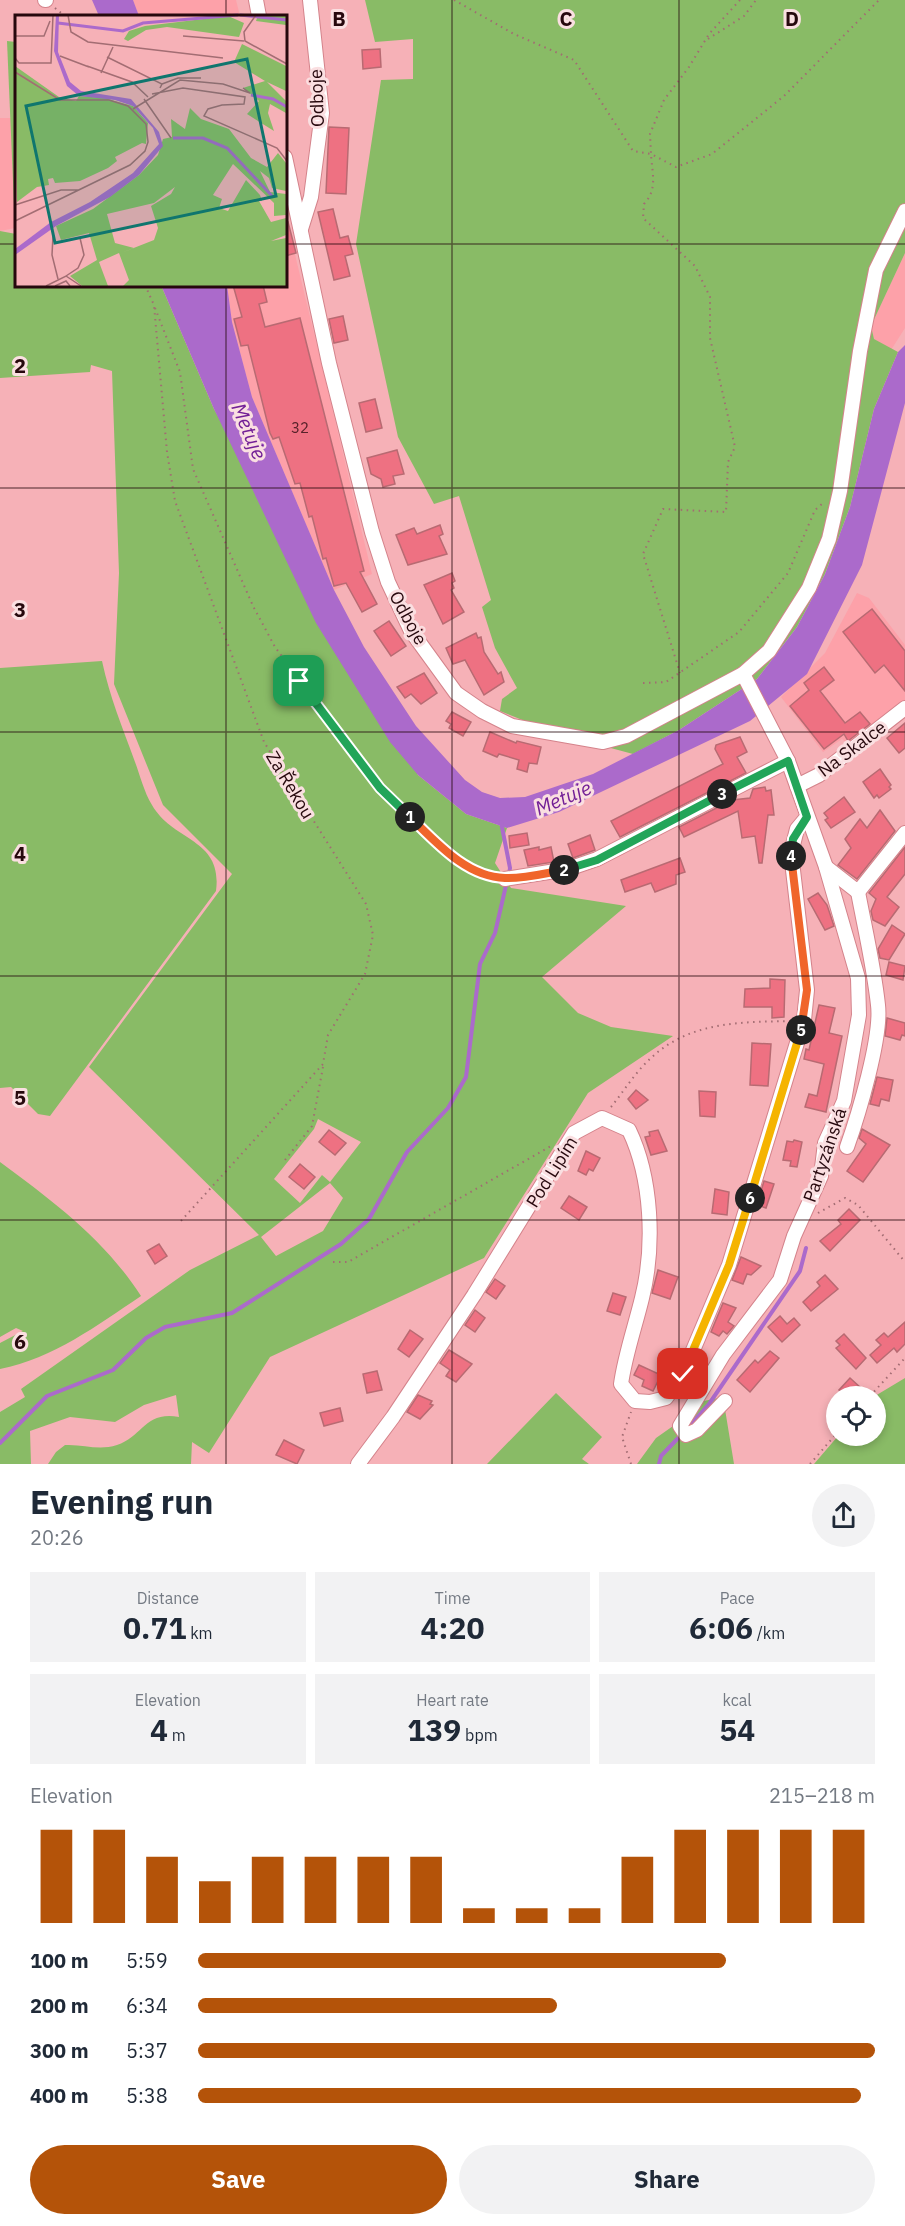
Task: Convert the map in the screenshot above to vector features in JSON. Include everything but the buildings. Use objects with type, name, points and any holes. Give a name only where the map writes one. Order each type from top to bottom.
[{"type":"street","points":[[256,0],[259,15]]},
{"type":"street","name":"Odboje","points":[[300,231],[310,197],[322,113],[310,0]]},
{"type":"street","name":"Odboje","points":[[286,163],[329,363],[372,532],[388,582],[411,631],[456,693],[482,711],[512,726],[603,742],[626,736],[746,678],[769,651],[809,588],[829,539],[840,491],[860,351],[876,270],[905,210]]},
{"type":"street","points":[[746,678],[788,761],[826,867],[858,892],[905,833]]},
{"type":"street","name":"Na Skalce","points":[[797,786],[819,776],[905,708]]},
{"type":"street","points":[[505,879],[568,869],[597,860],[788,761]]},
{"type":"street","points":[[602,1118],[629,1130],[638,1149],[645,1180],[649,1245],[643,1296],[623,1366],[621,1384],[635,1401],[650,1402],[666,1398],[683,1374],[729,1265],[804,1020],[807,990],[791,853],[797,829],[807,817]]},
{"type":"street","name":"Partyzánská","points":[[725,1401],[697,1430],[686,1435],[680,1426],[718,1363],[780,1280],[794,1236],[821,1176],[825,1143],[844,1101],[859,1015],[858,978],[826,867]]},
{"type":"street","name":"Partyzánská","points":[[847,1147],[856,1125],[877,1026],[878,1006],[858,892]]},
{"type":"street","name":"Pod Lipím","points":[[358,1464],[393,1417],[474,1295],[574,1132],[602,1118]]},
{"type":"path","points":[[454,0],[514,34],[574,60],[633,151],[651,154],[676,167],[712,154],[784,96],[879,0]]},
{"type":"path","points":[[680,673],[643,554],[663,509],[726,512],[728,462],[735,447],[710,338],[710,297],[695,266],[643,218],[644,204],[650,198],[655,184],[650,134],[664,100],[689,67],[705,40],[740,0]]},
{"type":"path","points":[[705,40],[744,16],[756,0]]},
{"type":"path","name":"Za Řekou","points":[[145,286],[154,305],[167,452],[175,501],[264,742],[366,904],[373,935],[366,974],[328,1035],[312,1126],[285,1160]]},
{"type":"path","points":[[154,305],[180,372],[193,469],[253,606],[275,647],[380,788],[446,852],[482,874],[505,879]]},
{"type":"path","points":[[643,683],[666,682],[740,632],[789,573],[815,510],[840,491]]},
{"type":"path","points":[[602,1118],[652,1056],[688,1034],[723,1023],[804,1020]]},
{"type":"path","points":[[180,1222],[323,1064]]},
{"type":"path","points":[[333,1262],[348,1262],[554,1144]]},
{"type":"path","points":[[818,1213],[845,1197],[858,1206],[905,1262]]},
{"type":"path","points":[[879,1386],[905,1358]]},
{"type":"path","points":[[631,1464],[622,1437],[635,1401]]},
{"type":"path","points":[[810,1464],[826,1446]]},
{"type":"shaded area","points":[[133,0],[236,0],[240,15],[139,15]]},
{"type":"shaded area","points":[[0,118],[11,118],[15,228],[0,231]]},
{"type":"shaded area","points":[[286,217],[372,574],[334,590],[252,397],[232,322],[227,286],[286,286]]},
{"type":"shaded area","points":[[905,253],[905,328],[891,350],[874,339],[871,326]]},
{"type":"shaded area","points":[[857,593],[869,598],[905,645],[905,701],[848,744],[842,739],[823,752],[781,697],[825,653]]},
{"type":"green space","points":[[365,0],[905,0],[905,253],[871,326],[874,339],[898,352],[874,409],[850,507],[825,574],[797,627],[757,679],[679,730],[633,754],[555,733],[500,711],[502,699],[517,688],[495,648],[482,607],[491,600],[459,496],[434,504],[398,437],[356,244],[381,80],[413,79],[413,39],[375,42]]},
{"type":"green space","points":[[7,41],[15,42],[15,228]]},
{"type":"green space","points":[[0,231],[15,234],[15,286],[161,286],[214,409],[418,775],[466,814],[507,828],[495,863],[511,888],[626,906],[542,977],[578,1013],[611,1027],[673,1036],[588,1093],[484,1258],[270,1357],[209,1453],[192,1442],[191,1464],[48,1464],[56,1452],[65,1445],[104,1447],[117,1445],[126,1441],[151,1421],[167,1416],[179,1417],[176,1395],[144,1405],[115,1422],[70,1417],[30,1431],[31,1464],[0,1464],[0,1412],[25,1397],[21,1389],[190,1270],[259,1235],[89,1067],[232,874],[163,805],[114,684],[119,573],[112,371],[91,365],[90,372],[0,378]],"holes":[[[318,1119],[361,1142],[330,1182],[322,1175],[300,1203],[274,1179],[314,1129]],[[330,1183],[343,1198],[323,1231],[276,1256],[261,1237]]]},
{"type":"green space","points":[[102,661],[117,712],[149,800],[161,817],[204,850],[212,860],[216,874],[216,891],[50,1116],[38,1114],[11,1087],[0,1088],[0,668]]},
{"type":"green space","points":[[0,1162],[95,1239],[141,1296],[74,1340],[38,1357],[0,1369],[0,1343],[23,1331],[16,1328],[0,1337]]},
{"type":"green space","points":[[905,1378],[905,1464],[814,1464],[829,1446],[886,1446],[886,1389]]},
{"type":"green space","points":[[556,1393],[602,1437],[582,1459],[589,1464],[487,1464]]},
{"type":"green space","points":[[723,1397],[734,1464],[637,1464],[656,1438],[693,1412],[699,1402]]},
{"type":"water","points":[[92,0],[133,0],[139,15],[99,15]]},
{"type":"water","name":"Metuje","points":[[161,286],[227,286],[232,322],[252,397],[334,590],[364,647],[416,726],[465,780],[482,792],[500,798],[525,797],[593,774],[679,730],[757,679],[797,627],[825,574],[850,507],[874,409],[898,352],[905,345],[905,403],[862,565],[807,674],[750,721],[559,812],[507,828],[466,814],[418,775],[390,742],[316,623],[214,409]]},
{"type":"waterway","points":[[501,822],[510,868],[509,874]]},
{"type":"waterway","points":[[0,1443],[47,1396],[113,1370],[146,1338],[165,1327],[232,1313],[341,1244],[369,1219],[407,1152],[448,1108],[466,1077],[480,964],[495,933],[507,881]]},
{"type":"waterway","points":[[687,1429],[709,1404],[800,1271],[806,1248]]},
{"type":"waterway","points":[[659,1464],[661,1456],[682,1434]]},
{"type":"route","points":[[299,681],[380,788],[446,852],[482,874],[505,879],[568,869],[597,860],[689,810],[788,761],[807,817],[797,829],[791,853],[795,904],[807,990],[804,1020],[729,1265],[683,1374]]}]
